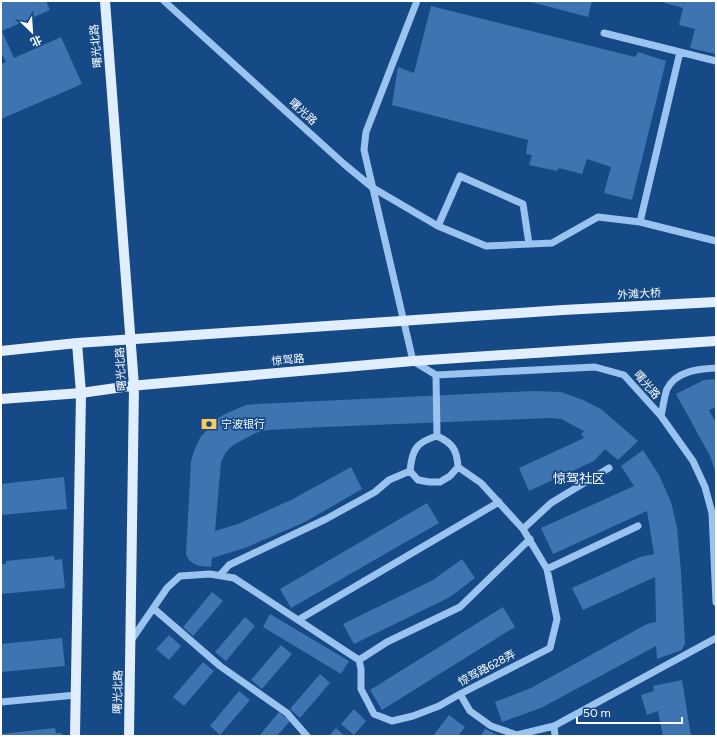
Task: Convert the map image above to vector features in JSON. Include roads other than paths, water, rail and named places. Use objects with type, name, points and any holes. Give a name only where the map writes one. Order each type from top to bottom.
[{"type":"main road","name":"曙光北路","points":[[105,1],[132,339],[134,386],[129,736]]},
{"type":"main road","name":"外滩大桥","points":[[404,321],[563,310],[716,302]]},
{"type":"main road","points":[[1,351],[77,343],[404,321]]},
{"type":"main road","name":"惊驾路","points":[[1,399],[82,393],[134,386],[413,361],[716,341]]},
{"type":"main road","points":[[75,736],[82,393],[77,343]]},
{"type":"street","name":"曙光路","points":[[164,1],[344,164],[373,188],[438,226],[486,246],[552,243],[598,217],[640,222],[716,241]]},
{"type":"street","points":[[417,1],[366,132],[364,150],[413,361],[436,375],[437,436]]},
{"type":"street","points":[[604,33],[716,61]]},
{"type":"street","points":[[640,222],[680,52]]},
{"type":"street","points":[[438,226],[460,176],[523,204],[529,244]]},
{"type":"street","name":"曙光路","points":[[436,375],[595,367],[624,375],[660,416],[693,460],[705,488],[712,513],[716,602]]},
{"type":"street","points":[[660,416],[667,389],[676,378],[689,371],[716,368]]},
{"type":"street","points":[[437,436],[452,445],[457,455],[458,467],[450,476],[440,482],[418,480],[410,471],[413,452],[421,443],[429,438],[437,436]]},
{"type":"street","name":"惊驾路628弄","points":[[458,467],[481,483],[524,529],[547,568],[557,619],[550,648],[460,694],[470,712],[491,726],[517,735],[554,726],[716,638]]},
{"type":"street","points":[[524,529],[550,503],[609,468]]},
{"type":"street","points":[[220,575],[229,565],[326,519],[375,492],[389,480],[410,471]]},
{"type":"street","points":[[298,620],[499,502]]},
{"type":"street","points":[[547,568],[638,526]]},
{"type":"street","points":[[359,660],[387,642],[460,607],[530,539]]},
{"type":"street","points":[[130,642],[167,588],[180,576],[210,574],[220,575],[234,578],[359,660],[362,669],[361,689],[374,714],[392,721],[413,716],[439,706],[460,694]]},
{"type":"street","points":[[153,608],[220,666],[287,713],[307,736]]},
{"type":"street","points":[[1,702],[76,695]]},
{"type":"street","points":[[554,726],[555,736]]},
{"type":"place","name":"宁波银行","points":[[209,424]]},
{"type":"district","name":"惊驾社区","points":[[579,478]]}]
